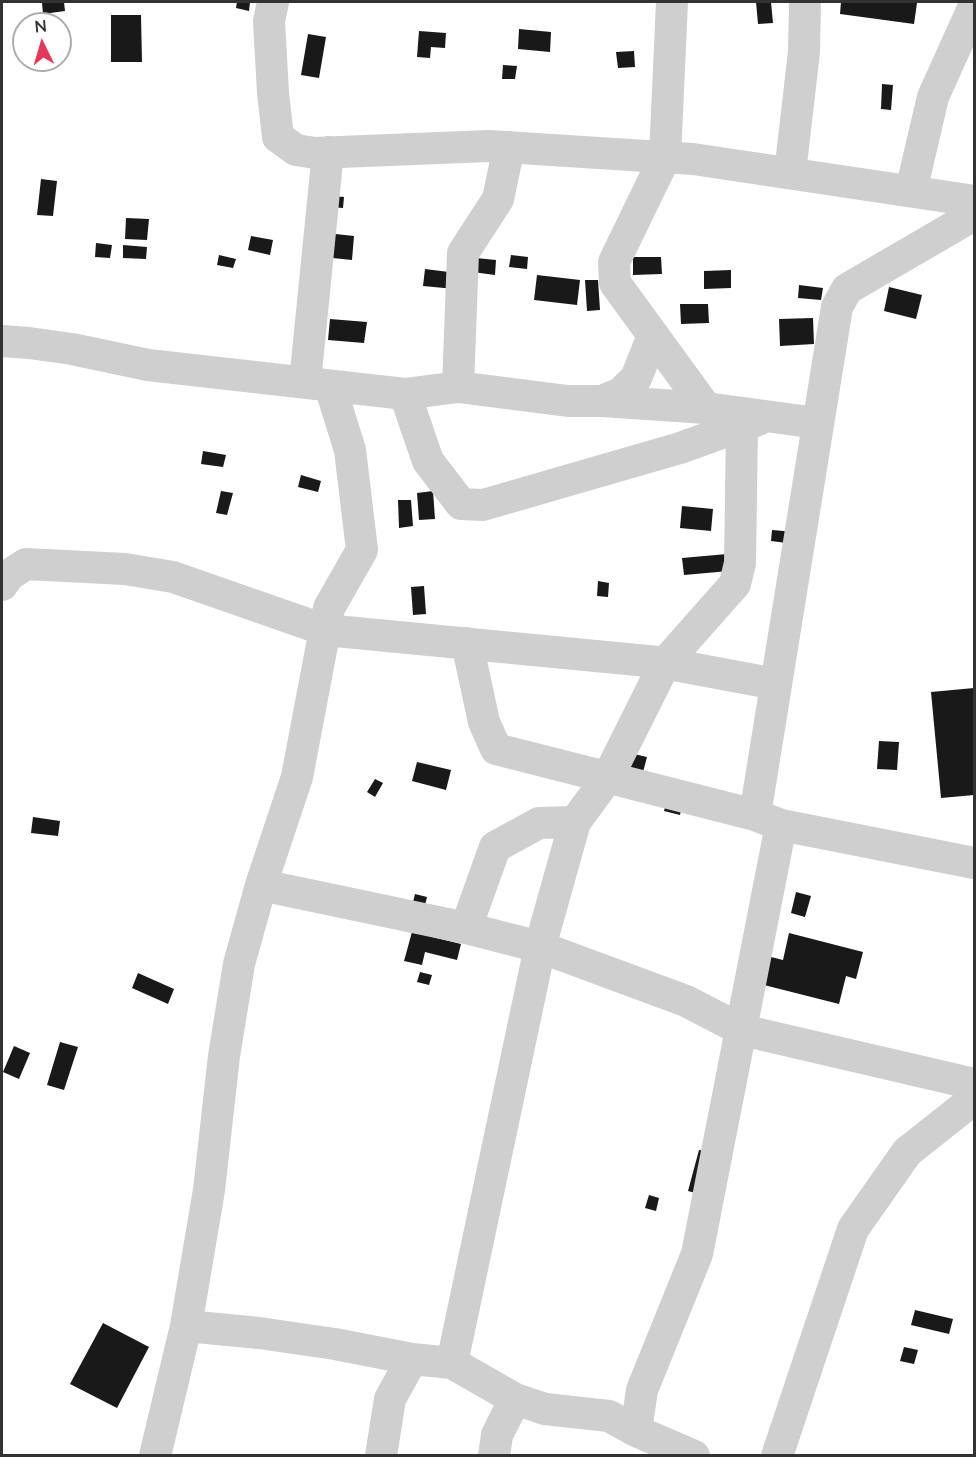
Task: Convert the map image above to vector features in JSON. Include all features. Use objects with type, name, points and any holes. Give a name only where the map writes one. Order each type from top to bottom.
[{"type":"street","points":[[273,2],[269,21],[278,137],[296,150],[315,153],[489,146],[693,159],[975,201]]},
{"type":"street","points":[[672,2],[665,157],[615,262],[615,283],[706,408]]},
{"type":"street","points":[[790,173],[804,52],[805,2]]},
{"type":"street","points":[[911,191],[933,97],[975,6]]},
{"type":"street","points":[[458,387],[463,253],[498,199],[509,147]]},
{"type":"street","points":[[155,1455],[186,1326],[209,1190],[224,1056],[239,964],[261,885],[297,777],[329,608],[362,550],[350,450],[318,384],[328,152]]},
{"type":"street","points":[[636,1431],[642,1390],[697,1254],[742,1029],[768,820],[776,684],[837,307],[847,289],[975,214]]},
{"type":"street","points":[[602,400],[621,393],[636,378],[653,336]]},
{"type":"street","points":[[2,341],[72,349],[148,365],[405,394],[458,387],[568,401],[602,400],[706,408],[755,421],[817,423]]},
{"type":"street","points":[[405,394],[428,461],[460,504],[483,505],[680,448],[755,421]]},
{"type":"street","points":[[452,1363],[540,947],[574,822],[608,777],[665,663],[735,584],[740,563],[755,421]]},
{"type":"street","points":[[2,585],[9,575],[26,564],[125,569],[173,577],[324,630],[665,663],[776,684]]},
{"type":"street","points":[[467,643],[484,722],[496,749],[768,820],[975,863]]},
{"type":"street","points":[[466,928],[495,847],[539,823],[574,822]]},
{"type":"street","points":[[261,885],[466,928],[540,947],[686,1000],[742,1029],[975,1084]]},
{"type":"street","points":[[777,1455],[853,1229],[907,1152],[975,1099]]},
{"type":"street","points":[[186,1326],[259,1333],[335,1344],[412,1359],[452,1363],[514,1399],[545,1410],[609,1416],[636,1431],[694,1455]]},
{"type":"street","points":[[381,1455],[390,1399],[412,1359]]},
{"type":"street","points":[[494,1455],[497,1435],[514,1399]]},
{"type":"building","points":[[64,2],[65,11],[43,12],[42,3]]},
{"type":"building","points":[[237,2],[250,2],[249,11],[236,8]]},
{"type":"building","points":[[756,2],[771,2],[773,23],[758,24]]},
{"type":"building","points":[[841,2],[917,3],[914,24],[840,14]]},
{"type":"building","points":[[111,15],[141,15],[142,62],[111,62]]},
{"type":"building","points":[[519,29],[551,32],[550,52],[518,49]]},
{"type":"building","points":[[419,31],[446,33],[445,48],[431,47],[430,58],[417,57]]},
{"type":"building","points":[[308,34],[326,37],[319,78],[301,75]]},
{"type":"building","points":[[634,51],[635,67],[618,68],[616,52]]},
{"type":"building","points":[[503,65],[517,66],[515,79],[502,79]]},
{"type":"building","points":[[882,84],[893,85],[891,110],[881,109]]},
{"type":"building","points":[[41,179],[57,181],[53,216],[37,215]]},
{"type":"building","points":[[332,196],[344,197],[343,208],[331,207]]},
{"type":"building","points":[[126,218],[149,219],[147,240],[125,239]]},
{"type":"building","points":[[326,233],[354,236],[352,260],[323,257]]},
{"type":"building","points":[[251,236],[273,240],[270,255],[248,250]]},
{"type":"building","points":[[96,243],[112,245],[110,258],[95,257]]},
{"type":"building","points":[[123,245],[147,247],[146,259],[123,258]]},
{"type":"building","points":[[219,255],[236,259],[233,268],[217,265]]},
{"type":"building","points":[[511,255],[528,257],[527,269],[509,267]]},
{"type":"building","points":[[466,257],[496,260],[495,275],[465,271]]},
{"type":"building","points":[[633,257],[661,257],[662,274],[633,275]]},
{"type":"building","points":[[425,269],[457,273],[455,289],[423,286]]},
{"type":"building","points":[[731,270],[731,288],[704,289],[704,271]]},
{"type":"building","points":[[537,275],[580,280],[577,305],[534,300]]},
{"type":"building","points":[[585,280],[598,280],[600,310],[587,311]]},
{"type":"building","points":[[799,285],[823,288],[821,300],[798,298]]},
{"type":"building","points":[[889,287],[922,295],[916,319],[884,311]]},
{"type":"building","points":[[680,304],[708,304],[709,323],[681,324]]},
{"type":"building","points":[[813,318],[814,344],[780,346],[779,319]]},
{"type":"building","points":[[330,319],[367,322],[364,343],[328,340]]},
{"type":"building","points":[[203,451],[226,455],[223,467],[201,464]]},
{"type":"building","points":[[301,475],[321,481],[318,492],[298,487]]},
{"type":"building","points":[[221,491],[233,493],[227,515],[216,513]]},
{"type":"building","points":[[433,491],[435,519],[419,520],[417,493]]},
{"type":"building","points":[[398,500],[411,500],[413,526],[399,528]]},
{"type":"building","points":[[682,506],[713,509],[711,531],[680,528]]},
{"type":"building","points":[[772,530],[795,532],[794,544],[771,541]]},
{"type":"building","points":[[727,554],[729,571],[684,575],[682,558]]},
{"type":"building","points":[[598,581],[609,583],[608,597],[597,596]]},
{"type":"building","points":[[424,586],[426,614],[413,615],[411,587]]},
{"type":"building","points":[[974,688],[974,795],[941,798],[931,692]]},
{"type":"building","points":[[879,741],[899,742],[897,770],[877,769]]},
{"type":"building","points":[[634,754],[647,757],[642,776],[629,773]]},
{"type":"building","points":[[417,762],[451,770],[446,790],[412,781]]},
{"type":"building","points":[[375,779],[383,783],[375,797],[367,792]]},
{"type":"building","points":[[667,799],[683,802],[680,815],[664,811]]},
{"type":"building","points":[[33,817],[60,821],[58,836],[31,833]]},
{"type":"building","points":[[796,892],[811,896],[805,917],[791,913]]},
{"type":"building","points":[[415,894],[427,897],[423,913],[411,910]]},
{"type":"building","points":[[412,932],[461,944],[457,960],[425,952],[422,965],[404,961]]},
{"type":"building","points":[[789,933],[863,952],[856,979],[846,976],[839,1004],[764,985],[771,957],[783,960]]},
{"type":"building","points":[[420,972],[432,975],[429,985],[417,982]]},
{"type":"building","points":[[138,973],[174,989],[168,1004],[132,988]]},
{"type":"building","points":[[60,1042],[78,1047],[64,1090],[47,1085]]},
{"type":"building","points":[[14,1046],[30,1053],[19,1079],[3,1072]]},
{"type":"building","points":[[699,1150],[714,1153],[703,1195],[688,1191]]},
{"type":"building","points":[[649,1195],[659,1198],[656,1211],[645,1208]]},
{"type":"building","points":[[915,1310],[953,1319],[949,1334],[911,1325]]},
{"type":"building","points":[[103,1323],[149,1347],[117,1408],[70,1384]]},
{"type":"building","points":[[904,1347],[918,1350],[914,1364],[900,1361]]}]
